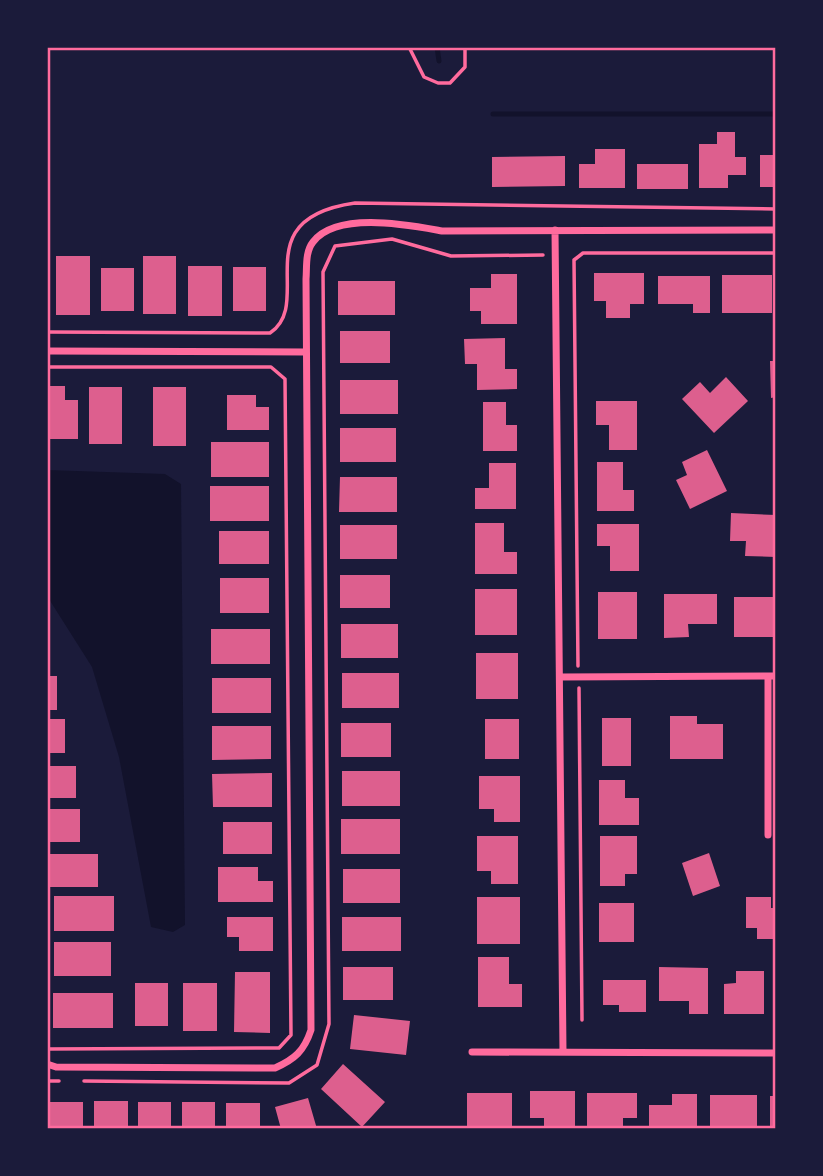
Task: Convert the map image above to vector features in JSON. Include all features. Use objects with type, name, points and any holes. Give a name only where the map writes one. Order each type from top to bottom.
[{"type":"street","points":[[47,1064],[56,1067],[275,1068],[292,1060],[305,1048],[311,1030],[306,352],[308,252],[324,232],[341,224],[403,224],[442,231],[776,230]]},
{"type":"street","points":[[555,230],[563,1052]]},
{"type":"street","points":[[47,351],[306,352]]},
{"type":"street","points":[[560,677],[772,676],[768,835]]},
{"type":"street","points":[[472,1052],[776,1053]]},
{"type":"path","points":[[409,47],[424,77],[438,83],[450,83],[466,68],[466,47]]},
{"type":"path","points":[[47,332],[270,333],[282,325],[286,313],[288,251],[307,220],[326,208],[355,203],[776,209]]},
{"type":"path","points":[[74,1081],[289,1083],[317,1065],[329,1024],[323,272],[335,246],[393,239],[451,256],[525,253]]},
{"type":"path","points":[[582,1020],[574,260],[583,253],[776,253]]},
{"type":"path","points":[[47,367],[271,367],[285,379],[292,1035],[279,1048],[47,1049]]},
{"type":"path","points":[[47,1081],[61,1081]]},
{"type":"shaded area","points":[[47,470],[165,474],[181,484],[185,925],[173,932],[151,927],[119,757],[92,667],[47,596]]},
{"type":"building","points":[[717,132],[735,132],[735,157],[746,157],[746,175],[728,175],[728,188],[699,188],[699,144],[717,144]]},
{"type":"building","points":[[595,149],[625,149],[625,188],[579,188],[579,164],[595,164]]},
{"type":"building","points":[[760,155],[776,155],[776,187],[760,187]]},
{"type":"building","points":[[565,156],[565,186],[492,187],[492,157]]},
{"type":"building","points":[[637,164],[688,164],[688,189],[637,189]]},
{"type":"building","points":[[56,256],[90,256],[90,315],[56,315]]},
{"type":"building","points":[[143,256],[176,256],[176,314],[143,314]]},
{"type":"building","points":[[188,266],[222,266],[222,316],[188,316]]},
{"type":"building","points":[[233,267],[266,267],[266,311],[233,311]]},
{"type":"building","points":[[101,268],[134,268],[134,311],[101,311]]},
{"type":"building","points":[[594,273],[644,273],[644,304],[630,304],[630,318],[606,318],[606,301],[594,301]]},
{"type":"building","points":[[491,274],[517,274],[517,324],[481,324],[481,311],[470,311],[470,288],[491,288]]},
{"type":"building","points":[[722,275],[772,275],[772,313],[722,313]]},
{"type":"building","points":[[658,276],[710,276],[710,313],[693,313],[693,304],[658,304]]},
{"type":"building","points":[[338,281],[395,281],[395,315],[338,315]]},
{"type":"building","points":[[340,331],[390,331],[390,363],[340,363]]},
{"type":"building","points":[[505,338],[505,369],[517,369],[517,389],[477,390],[477,364],[465,364],[464,339]]},
{"type":"building","points":[[770,361],[776,361],[776,397],[771,398]]},
{"type":"building","points":[[726,377],[748,401],[714,433],[682,399],[700,382],[710,393]]},
{"type":"building","points":[[340,380],[398,380],[398,414],[340,414]]},
{"type":"building","points":[[47,386],[65,386],[65,400],[78,400],[78,439],[47,439]]},
{"type":"building","points":[[89,387],[122,387],[122,444],[89,444]]},
{"type":"building","points":[[153,387],[186,387],[186,446],[153,446]]},
{"type":"building","points":[[227,395],[256,395],[256,407],[269,407],[269,430],[227,430]]},
{"type":"building","points":[[596,401],[637,401],[637,450],[609,450],[609,425],[596,425]]},
{"type":"building","points":[[483,402],[506,402],[506,425],[517,425],[517,451],[483,451]]},
{"type":"building","points":[[340,428],[396,428],[396,462],[340,462]]},
{"type":"building","points":[[211,442],[269,442],[269,477],[211,477]]},
{"type":"building","points":[[707,450],[727,491],[690,509],[676,480],[687,475],[682,462]]},
{"type":"building","points":[[597,462],[623,462],[623,490],[634,490],[634,511],[597,511]]},
{"type":"building","points":[[489,463],[516,463],[516,509],[475,509],[475,488],[489,488]]},
{"type":"building","points":[[340,477],[397,477],[397,512],[339,512]]},
{"type":"building","points":[[210,486],[269,486],[269,521],[210,521]]},
{"type":"building","points":[[731,513],[776,515],[776,557],[745,556],[746,541],[730,541]]},
{"type":"building","points":[[475,523],[504,523],[504,552],[517,552],[517,574],[475,574]]},
{"type":"building","points":[[597,524],[639,524],[639,571],[610,571],[610,546],[597,546]]},
{"type":"building","points":[[340,525],[397,525],[397,559],[340,559]]},
{"type":"building","points":[[219,531],[269,531],[269,564],[219,564]]},
{"type":"building","points":[[340,575],[390,575],[390,608],[340,608]]},
{"type":"building","points":[[220,578],[269,578],[269,613],[220,613]]},
{"type":"building","points":[[475,589],[517,589],[517,635],[475,635]]},
{"type":"building","points":[[598,592],[637,592],[637,639],[598,639]]},
{"type":"building","points":[[664,594],[717,594],[717,624],[688,624],[689,637],[664,638]]},
{"type":"building","points":[[734,597],[776,597],[776,637],[734,637]]},
{"type":"building","points":[[341,624],[398,624],[398,658],[341,658]]},
{"type":"building","points":[[211,629],[270,629],[270,664],[211,664]]},
{"type":"building","points":[[476,653],[518,653],[518,699],[476,699]]},
{"type":"building","points":[[342,673],[399,673],[399,708],[342,708]]},
{"type":"building","points":[[47,676],[57,676],[57,710],[47,710]]},
{"type":"building","points":[[212,678],[271,678],[271,713],[212,713]]},
{"type":"building","points":[[670,716],[697,716],[697,724],[723,724],[723,759],[670,759]]},
{"type":"building","points":[[602,718],[631,718],[631,766],[602,766]]},
{"type":"building","points":[[47,719],[65,719],[65,753],[47,753]]},
{"type":"building","points":[[485,719],[519,719],[519,759],[485,759]]},
{"type":"building","points":[[341,723],[391,723],[391,757],[341,757]]},
{"type":"building","points":[[212,726],[271,726],[271,759],[212,760]]},
{"type":"building","points":[[47,766],[76,766],[76,798],[47,798]]},
{"type":"building","points":[[342,771],[400,771],[400,806],[342,806]]},
{"type":"building","points":[[272,773],[272,807],[213,807],[212,774]]},
{"type":"building","points":[[479,776],[520,776],[520,822],[494,822],[494,809],[479,809]]},
{"type":"building","points":[[599,780],[625,780],[625,798],[639,798],[639,825],[599,825]]},
{"type":"building","points":[[47,809],[80,809],[80,842],[47,842]]},
{"type":"building","points":[[341,819],[400,819],[400,854],[341,854]]},
{"type":"building","points":[[223,822],[272,822],[272,854],[223,854]]},
{"type":"building","points":[[477,836],[518,836],[518,884],[491,884],[491,871],[477,871]]},
{"type":"building","points":[[600,836],[637,836],[637,874],[625,874],[625,886],[600,886]]},
{"type":"building","points":[[709,853],[720,886],[693,896],[682,863]]},
{"type":"building","points":[[47,854],[98,854],[98,887],[47,887]]},
{"type":"building","points":[[218,867],[258,867],[258,881],[273,881],[273,902],[218,902]]},
{"type":"building","points":[[343,869],[400,869],[400,903],[343,903]]},
{"type":"building","points":[[54,896],[114,896],[114,931],[54,931]]},
{"type":"building","points":[[477,897],[520,897],[520,944],[477,944]]},
{"type":"building","points":[[746,897],[771,897],[771,908],[776,908],[776,939],[757,939],[757,928],[746,928]]},
{"type":"building","points":[[599,903],[634,903],[634,942],[599,942]]},
{"type":"building","points":[[227,917],[273,917],[273,951],[239,951],[239,937],[227,937]]},
{"type":"building","points":[[342,917],[401,917],[401,951],[342,951]]},
{"type":"building","points":[[54,942],[111,942],[111,976],[54,976]]},
{"type":"building","points":[[478,957],[509,957],[509,984],[522,984],[522,1007],[478,1007]]},
{"type":"building","points":[[343,967],[393,967],[393,1000],[343,1000]]},
{"type":"building","points":[[659,967],[708,968],[708,1014],[689,1014],[689,1001],[659,1001]]},
{"type":"building","points":[[736,971],[764,971],[764,1014],[724,1014],[724,984],[736,983]]},
{"type":"building","points":[[235,972],[270,972],[270,1033],[234,1032]]},
{"type":"building","points":[[603,980],[646,980],[646,1012],[619,1012],[619,1005],[603,1005]]},
{"type":"building","points":[[135,983],[168,983],[168,1026],[135,1026]]},
{"type":"building","points":[[183,983],[217,983],[217,1031],[183,1031]]},
{"type":"building","points":[[53,993],[113,993],[113,1028],[53,1028]]},
{"type":"building","points":[[354,1015],[410,1021],[406,1055],[350,1049]]},
{"type":"building","points":[[343,1064],[385,1102],[362,1127],[321,1089]]},
{"type":"building","points":[[530,1091],[575,1091],[575,1129],[544,1129],[544,1118],[530,1118]]},
{"type":"building","points":[[467,1093],[512,1093],[512,1128],[467,1128]]},
{"type":"building","points":[[587,1093],[637,1093],[637,1118],[623,1118],[623,1129],[587,1129]]},
{"type":"building","points":[[672,1094],[697,1094],[697,1129],[649,1129],[649,1105],[672,1105]]},
{"type":"building","points":[[710,1095],[757,1095],[757,1129],[710,1129]]},
{"type":"building","points":[[770,1096],[776,1096],[776,1127],[770,1127]]},
{"type":"building","points":[[308,1098],[317,1129],[281,1129],[275,1107]]},
{"type":"building","points":[[94,1101],[128,1101],[128,1129],[94,1129]]},
{"type":"building","points":[[49,1102],[83,1102],[83,1129],[49,1129]]},
{"type":"building","points":[[138,1102],[171,1102],[171,1129],[138,1129]]},
{"type":"building","points":[[182,1102],[215,1102],[215,1129],[182,1129]]},
{"type":"building","points":[[226,1103],[260,1103],[260,1129],[226,1129]]},
{"type":"waterway","points":[[437,47],[439,61]]},
{"type":"waterway","points":[[493,114],[776,114]]}]
